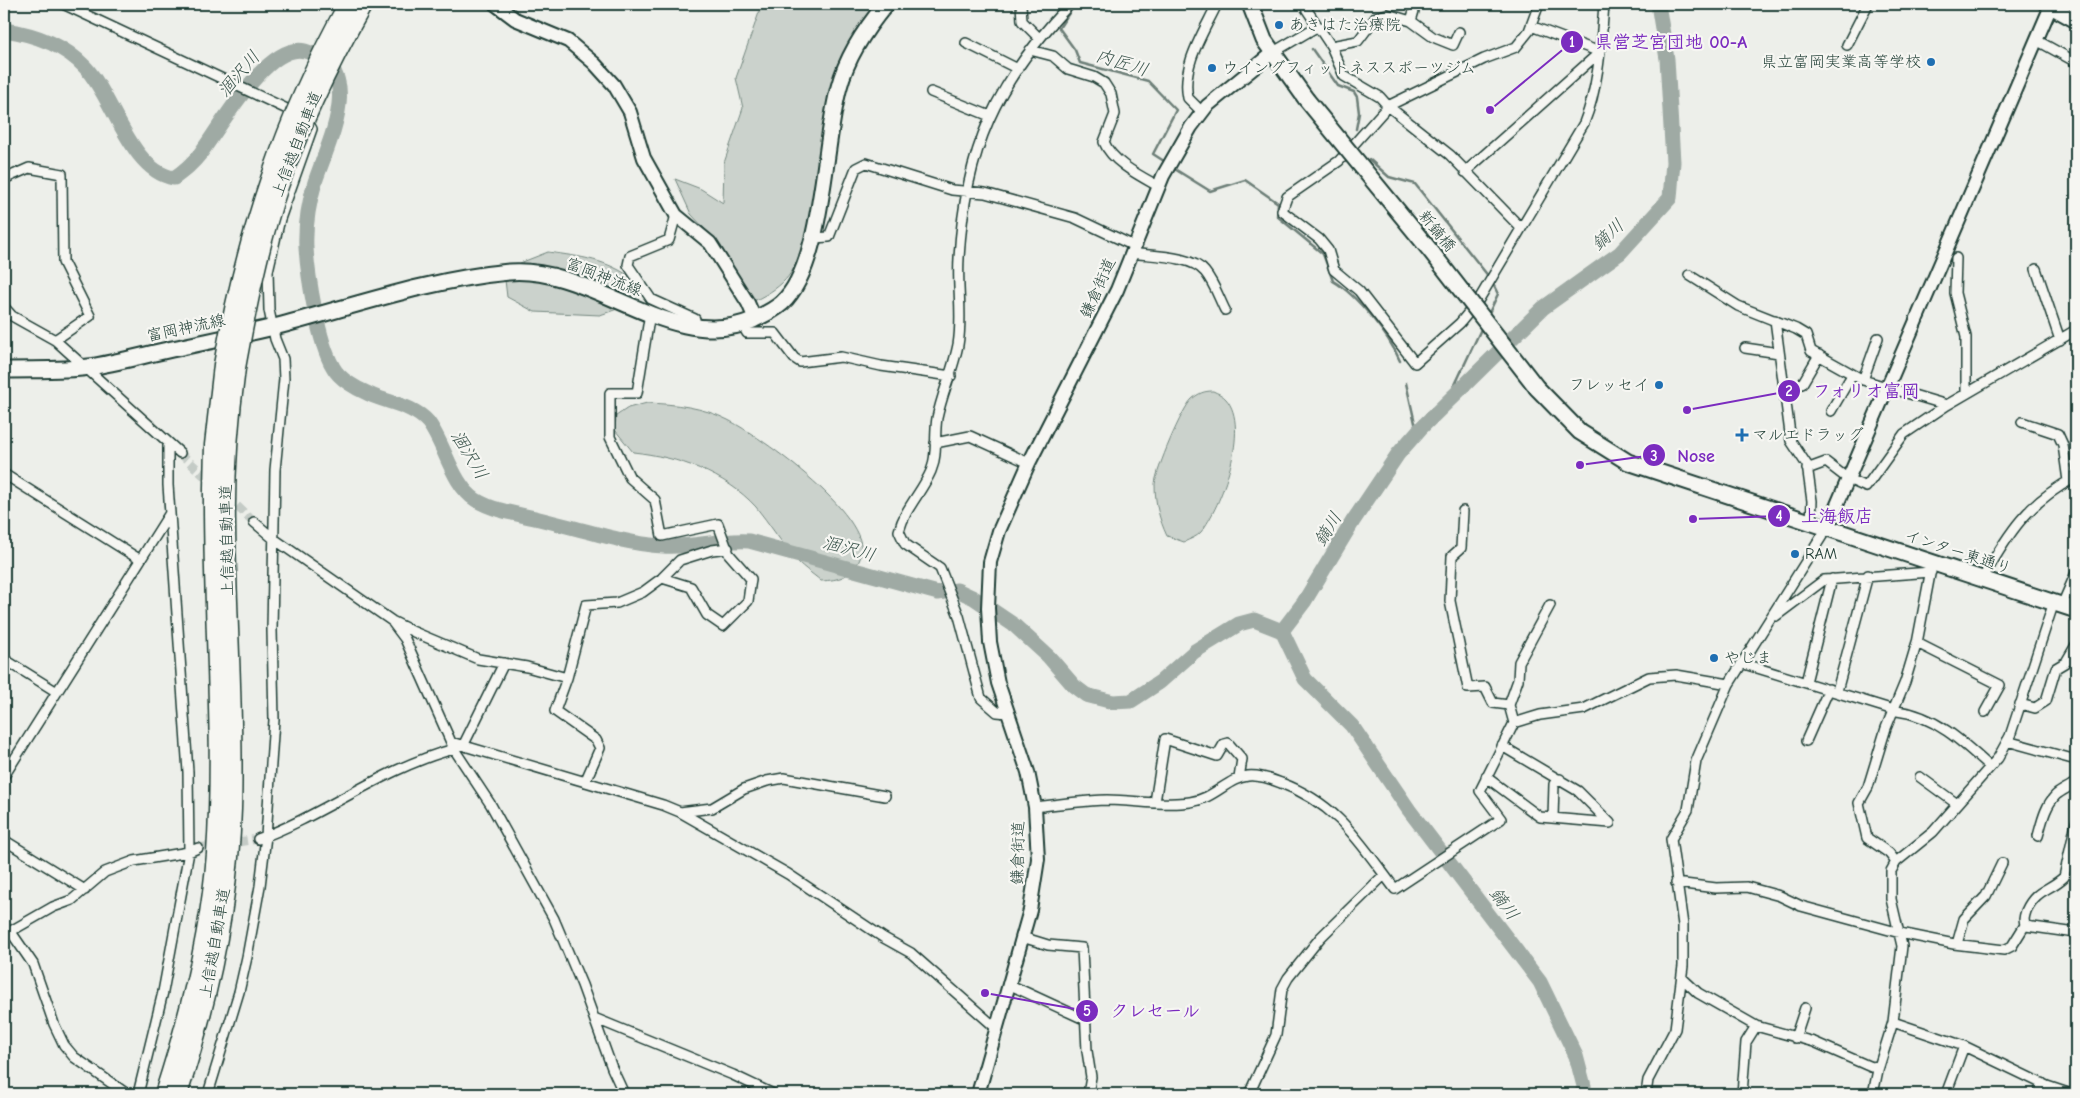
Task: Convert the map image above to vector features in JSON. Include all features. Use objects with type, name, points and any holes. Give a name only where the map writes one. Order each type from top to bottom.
[{"type":"highway","name":"上信越自動車道","points":[[164,1094],[196,982],[216,856],[218,750],[213,487],[214,445],[229,366],[245,258],[271,172],[295,109],[348,4]]},
{"type":"highway","name":"上信越自動車道","points":[[178,1094],[201,1020],[210,980],[222,913],[229,855],[233,766],[226,524],[229,366],[279,187],[307,114],[364,4]]},
{"type":"main road","name":"富岡神流線","points":[[4,370],[87,367],[276,326],[406,291],[478,276],[511,272],[556,277],[582,284],[672,322],[695,327],[714,329],[748,321],[767,314],[791,292],[800,279],[813,238],[829,132],[839,85],[868,26],[886,4]]},
{"type":"main road","points":[[1250,4],[1257,26],[1272,53]]},
{"type":"main road","points":[[2049,5],[2076,20]]},
{"type":"main road","name":"新鏑橋","points":[[1272,53],[1306,99],[1429,249],[1537,388]]},
{"type":"main road","name":"インター東通り","points":[[1537,388],[1580,432],[1628,462],[1810,522],[1935,567],[1982,578],[2064,605]]},
{"type":"street","points":[[64,4],[306,118],[311,125],[311,136],[272,245],[267,287],[283,359],[284,379],[275,470],[272,630],[274,720],[262,837],[260,886],[239,992],[208,1094]]},
{"type":"street","points":[[495,4],[515,19],[568,41],[594,63],[614,85],[630,112],[644,158],[676,215],[710,243],[748,302],[747,333],[775,333],[794,358],[800,362],[841,356],[881,366],[951,376]]},
{"type":"street","points":[[1021,4],[1022,21],[1038,38]]},
{"type":"street","points":[[1008,713],[996,712],[981,698],[959,616],[940,568],[905,544],[899,531],[902,518],[932,470],[937,418],[951,376],[960,321],[959,260],[966,192],[974,157],[990,116],[1018,69],[1038,38],[1070,4]]},
{"type":"street","points":[[1202,112],[1188,98],[1186,78],[1192,55],[1217,4]]},
{"type":"street","points":[[1303,4],[1331,46],[1344,76],[1380,97],[1388,106],[1450,155],[1521,228]]},
{"type":"street","points":[[1411,21],[1416,4]]},
{"type":"street","points":[[1539,4],[1531,26],[1516,47],[1484,59],[1388,106],[1339,161],[1288,196],[1282,211],[1319,239],[1328,250],[1334,270],[1359,291],[1414,363],[1460,323],[1478,301],[1486,284],[1584,123],[1589,111],[1600,52],[1604,4]]},
{"type":"street","points":[[1847,45],[1868,4]]},
{"type":"street","points":[[1646,1094],[1648,1080],[1675,1029],[1682,978],[1683,925],[1671,839],[1688,810],[1696,761],[1715,712],[1729,684],[1827,528],[2038,41],[2049,5]]},
{"type":"street","points":[[1331,46],[1358,41],[1376,17],[1387,14],[1411,21],[1433,37],[1453,45],[1459,32]]},
{"type":"street","points":[[1272,53],[1318,26]]},
{"type":"street","points":[[1531,26],[1600,52]]},
{"type":"street","points":[[2038,41],[2076,62]]},
{"type":"street","points":[[966,43],[1018,69]]},
{"type":"street","points":[[1030,50],[1053,56],[1068,69],[1094,76],[1104,83],[1115,106],[1116,114],[1104,142],[1108,150],[1136,174],[1158,186]]},
{"type":"street","points":[[1465,172],[1600,52]]},
{"type":"street","name":"鎌倉街道","points":[[978,1094],[1034,891],[1038,859],[1035,807],[1028,772],[1008,713],[990,642],[988,608],[990,562],[999,531],[1030,463],[1117,290],[1158,186],[1190,127],[1207,106],[1272,53]]},
{"type":"street","points":[[932,92],[990,116]]},
{"type":"street","points":[[813,238],[829,237],[856,168],[866,163],[952,190],[985,193],[1075,218],[1132,250],[1198,264],[1206,273],[1226,310]]},
{"type":"street","points":[[4,179],[29,168],[62,174],[63,262],[90,316],[55,340]]},
{"type":"street","points":[[676,215],[668,240],[630,256],[628,265],[651,299],[695,319],[695,327]]},
{"type":"street","points":[[1956,258],[1955,293],[1966,337],[1966,394]]},
{"type":"street","points":[[2036,269],[2060,340]]},
{"type":"street","points":[[1689,275],[1738,306],[1775,320],[1806,335],[1811,351],[1863,380],[1947,405]]},
{"type":"street","points":[[4,307],[12,316],[55,340],[180,453]]},
{"type":"street","points":[[650,313],[637,393],[610,393],[610,437],[630,478],[655,500],[662,536],[718,524],[728,548],[751,579],[748,601],[723,626],[708,615],[691,587],[662,578]]},
{"type":"street","points":[[1775,320],[1791,441],[1807,469],[1812,501],[1810,522]]},
{"type":"street","points":[[1807,469],[1826,462],[1848,479],[1866,487],[1904,434],[1947,405],[2076,330]]},
{"type":"street","points":[[1863,380],[1878,338]]},
{"type":"street","points":[[1745,348],[1779,353]]},
{"type":"street","points":[[1802,384],[1819,355]]},
{"type":"street","points":[[1831,411],[1852,374]]},
{"type":"street","points":[[1982,578],[2007,536],[2023,515],[2045,495],[2072,479],[2063,445],[2058,434],[2022,422]]},
{"type":"street","points":[[935,443],[970,436],[1030,463]]},
{"type":"street","points":[[138,1094],[163,992],[189,852],[188,772],[170,512],[168,443]]},
{"type":"street","points":[[4,474],[139,559]]},
{"type":"street","points":[[1463,511],[1461,548],[1452,556],[1450,601],[1468,688],[1485,687],[1493,703],[1509,705]]},
{"type":"street","points":[[4,776],[170,512]]},
{"type":"street","points":[[254,522],[274,539],[392,621],[441,645],[478,659],[527,667],[567,678]]},
{"type":"street","points":[[585,782],[600,748],[596,740],[555,711],[567,678],[579,623],[586,605],[617,603],[643,592],[662,578],[680,560],[712,550],[728,548]]},
{"type":"street","points":[[1769,620],[1824,580],[1935,567],[1917,642],[1905,682],[1892,710],[1871,779],[1859,803],[1867,838],[1889,853],[1896,862]]},
{"type":"street","points":[[1873,1094],[1879,1066],[1893,1022],[1902,946],[1889,885],[1891,871],[1896,862],[1933,832],[1998,758],[2076,573]]},
{"type":"street","points":[[1806,740],[1833,690],[1868,575]]},
{"type":"street","points":[[1806,682],[1832,579]]},
{"type":"street","points":[[1035,807],[1106,800],[1189,802],[1205,799],[1239,778],[1250,776],[1266,778],[1293,787],[1320,802],[1343,820],[1395,889],[1501,818],[1480,791],[1514,723],[1509,705],[1518,680],[1519,662],[1550,605]]},
{"type":"street","points":[[392,621],[405,639],[453,745],[491,805],[554,919],[624,1094]]},
{"type":"street","points":[[1917,642],[2000,685],[1985,712]]},
{"type":"street","points":[[2020,704],[2035,708],[2046,701],[2056,668],[2066,662],[2076,645]]},
{"type":"street","points":[[4,659],[58,692]]},
{"type":"street","points":[[464,744],[504,663]]},
{"type":"street","points":[[1742,663],[1892,710],[1912,713],[1938,725],[1990,766]]},
{"type":"street","points":[[1514,723],[1540,715],[1584,709],[1650,677],[1676,675],[1729,684]]},
{"type":"street","points":[[1155,802],[1165,739],[1217,756],[1224,744],[1228,742],[1242,758],[1239,778]]},
{"type":"street","points":[[2007,740],[2076,760]]},
{"type":"street","points":[[262,837],[328,806],[384,774],[453,745],[464,744],[663,804],[680,812],[788,874],[884,938],[911,952],[996,1028]]},
{"type":"street","points":[[1486,777],[1540,816],[1610,822],[1578,791],[1502,746]]},
{"type":"street","points":[[1920,777],[1957,804]]},
{"type":"street","points":[[680,812],[712,808],[744,789],[766,781],[784,778],[885,796]]},
{"type":"street","points":[[1553,818],[1554,784],[1560,779]]},
{"type":"street","points":[[2038,836],[2044,814],[2051,802],[2076,782]]},
{"type":"street","points":[[1676,884],[1716,888],[1747,887],[1780,896],[1801,906],[1900,933],[1957,944],[2004,950],[2012,946],[2025,925],[2024,916],[2034,897],[2064,877],[2076,823]]},
{"type":"street","points":[[4,840],[85,890]]},
{"type":"street","points":[[127,1094],[74,1057],[64,1044],[54,1024],[33,964],[7,933],[52,907],[72,900],[85,890],[93,880],[112,869],[134,861],[189,852],[198,848]]},
{"type":"street","points":[[1957,944],[1964,919],[1986,896],[2002,863]]},
{"type":"street","points":[[1249,1094],[1276,1035],[1282,989],[1288,978],[1320,938],[1384,874]]},
{"type":"street","points":[[2025,925],[2076,933]]},
{"type":"street","points":[[1022,936],[1048,945],[1082,948],[1087,1051],[1091,1077],[1088,1094]]},
{"type":"street","points":[[1682,978],[1698,993],[1756,1026],[1814,1042],[1871,1067],[1879,1066]]},
{"type":"street","points":[[1008,984],[1086,1020]]},
{"type":"street","points":[[1795,1038],[1805,1008]]},
{"type":"street","points":[[594,1018],[733,1075],[773,1094]]},
{"type":"street","points":[[1893,1022],[1964,1046],[2042,1083],[2071,1094]]},
{"type":"street","points":[[1742,1094],[1746,1042],[1756,1026]]},
{"type":"street","points":[[1946,1094],[1964,1046]]},
{"type":"street","points":[[2038,1094],[2042,1083]]},
{"type":"shaded area","points":[[762,4],[874,4],[845,71],[807,237],[798,260],[782,283],[754,301],[717,242],[691,214],[675,179],[701,189],[723,203],[724,163],[743,108],[736,78]]},
{"type":"shaded area","points":[[548,252],[593,260],[614,267],[635,280],[634,293],[623,307],[600,315],[535,312],[507,297],[505,280],[520,263]]},
{"type":"shaded area","points":[[1213,391],[1226,399],[1233,412],[1235,428],[1234,447],[1230,467],[1217,505],[1199,534],[1184,542],[1167,536],[1158,511],[1156,477],[1182,414],[1192,399],[1204,392]]},
{"type":"shaded area","points":[[647,403],[689,407],[709,412],[743,429],[789,461],[835,503],[852,524],[861,544],[859,561],[856,566],[843,577],[821,581],[796,560],[756,507],[730,485],[715,476],[684,463],[650,454],[633,452],[615,430],[616,416],[628,408]]},
{"type":"waterway","name":"内匠川","points":[[1075,4],[1059,28],[1075,50],[1080,63],[1148,81],[1176,110],[1153,154],[1167,163]]},
{"type":"waterway","name":"鏑川","points":[[1282,631],[1304,602],[1353,521],[1398,454],[1420,429],[1543,308],[1620,253],[1670,198],[1673,162],[1667,59],[1658,4]]},
{"type":"waterway","name":"涸沢川","points":[[4,30],[26,34],[48,42],[77,59],[95,80],[124,131],[145,162],[159,172],[174,178],[197,157],[246,89],[276,59],[291,52],[305,51],[324,60],[335,73],[339,90],[338,108],[334,128],[313,190],[308,215],[306,248],[318,326],[328,356],[339,376],[349,383],[369,394],[408,408],[422,416],[434,431],[461,485],[476,500],[483,504],[506,512],[648,545],[674,546],[749,541],[938,593],[957,590],[974,598],[1014,625],[1049,657],[1074,686],[1086,695],[1113,702],[1131,701],[1160,682],[1195,651],[1239,624],[1254,620],[1282,631]]},
{"type":"waterway","points":[[1312,49],[1338,86],[1354,92],[1357,97],[1359,113],[1356,129]]},
{"type":"waterway","points":[[1369,159],[1389,177],[1415,184],[1489,277]]},
{"type":"waterway","name":"内匠川","points":[[1173,168],[1210,191],[1245,180],[1278,203],[1277,216],[1323,254],[1333,281],[1352,296],[1371,316],[1400,361]]},
{"type":"waterway","points":[[1488,315],[1498,294],[1492,282]]},
{"type":"waterway","points":[[1446,404],[1482,327]]},
{"type":"waterway","name":"内匠川","points":[[1406,383],[1417,432]]},
{"type":"waterway","name":"鏑川","points":[[1282,631],[1305,679],[1352,726],[1409,810],[1540,982],[1576,1056],[1584,1086],[1582,1094]]},
{"type":"tunnel","points":[[180,453],[212,483]]},
{"type":"tunnel","points":[[227,497],[254,522]]},
{"type":"tunnel","points":[[198,848],[258,839]]},
{"type":"place","name":"あきはた治療院","points":[[1279,25]]},
{"type":"place","name":"県立富岡実業高等学校","points":[[1931,62]]},
{"type":"place","name":"ウイングフィットネススポーツジム","points":[[1212,68]]},
{"type":"place","name":"県営芝宮団地 00-A","points":[[1490,110]]},
{"type":"place","name":"フレッセイ","points":[[1659,385]]},
{"type":"place","name":"フォリオ富岡","points":[[1687,410]]},
{"type":"place","name":"マルエドラッグ","points":[[1742,435]]},
{"type":"place","name":"Nose","points":[[1580,465]]},
{"type":"place","name":"上海飯店","points":[[1693,519]]},
{"type":"place","name":"RAM","points":[[1795,554]]},
{"type":"place","name":"やじま","points":[[1714,658]]},
{"type":"place","name":"クレセール","points":[[985,993]]}]
